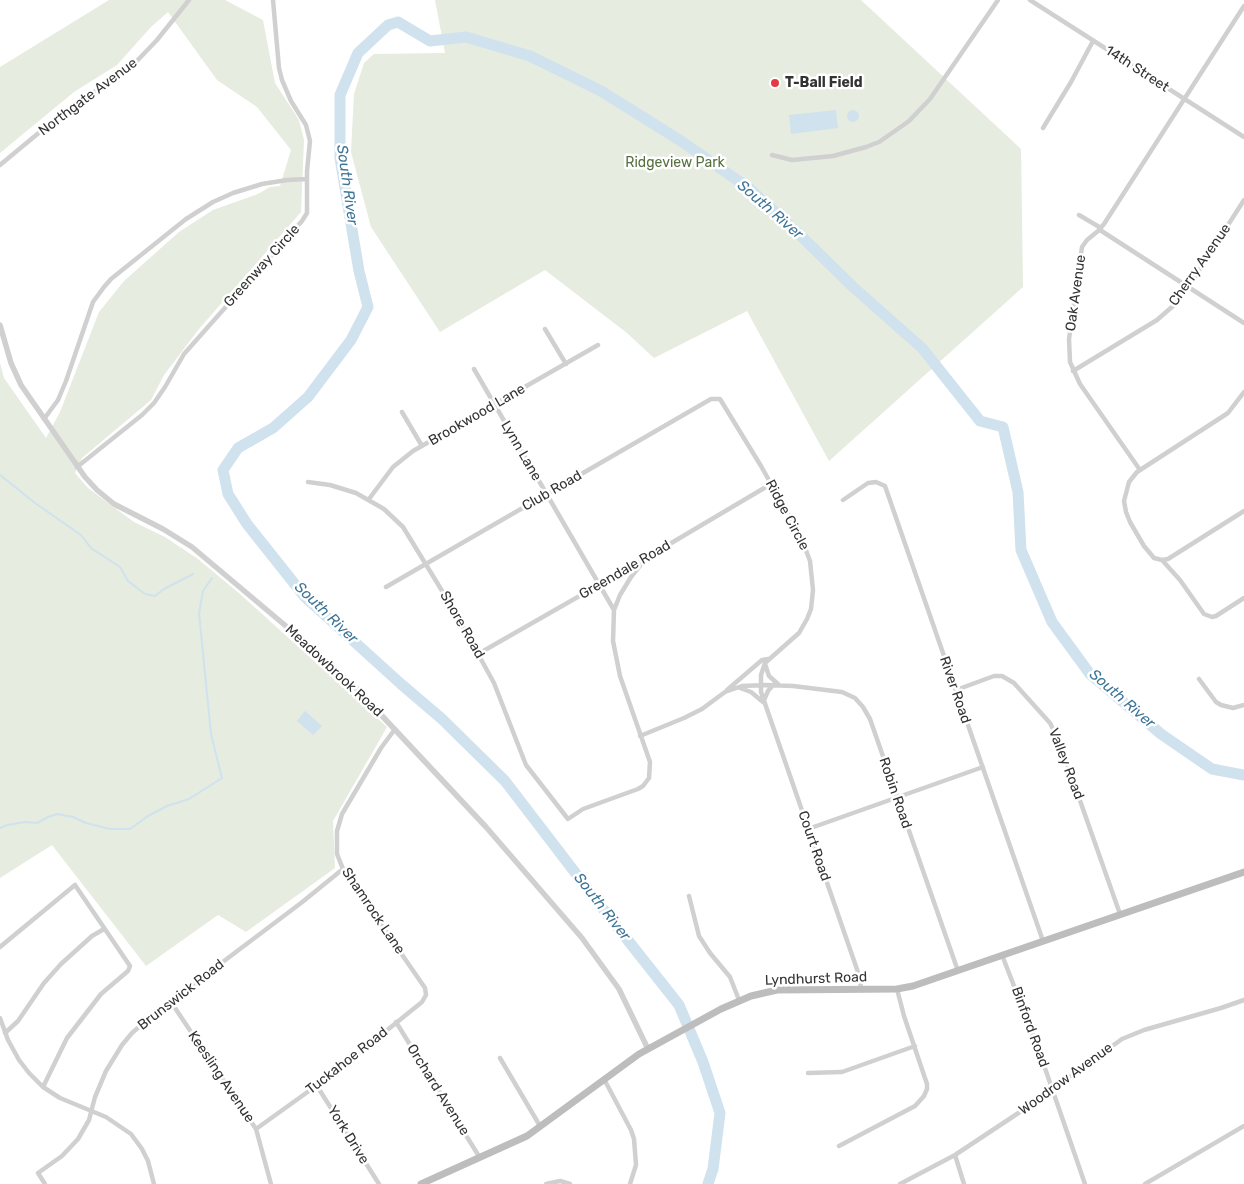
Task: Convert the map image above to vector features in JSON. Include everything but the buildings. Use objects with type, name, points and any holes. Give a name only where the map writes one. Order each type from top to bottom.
[{"type":"main road","name":"Lyndhurst Road","points":[[421,1184],[514,1143],[648,1049],[738,1000],[777,990],[897,989],[913,986],[1244,872]]},
{"type":"street","name":"Northgate Avenue","points":[[0,164],[64,112],[134,64],[157,40],[189,0]]},
{"type":"street","name":"Greenway Circle","points":[[77,467],[142,415],[154,403],[184,354],[302,221],[308,206],[307,179],[310,151],[308,131],[302,117],[291,101],[282,80],[279,68],[273,0]]},
{"type":"street","points":[[772,155],[792,160],[833,156],[872,145],[898,129],[909,121],[930,99],[998,0]]},
{"type":"street","name":"14th Street","points":[[1030,0],[1244,137]]},
{"type":"street","name":"Oak Avenue","points":[[1140,470],[1073,371],[1069,356],[1069,339],[1080,254],[1083,244],[1100,229],[1244,6]]},
{"type":"street","points":[[1043,128],[1093,41]]},
{"type":"street","points":[[44,419],[58,400],[93,302],[111,279],[186,219],[213,202],[233,193],[262,184],[307,179]]},
{"type":"street","name":"Cherry Avenue","points":[[1073,371],[1157,320],[1173,306],[1189,286],[1244,200]]},
{"type":"street","points":[[1080,214],[1244,323]]},
{"type":"street","name":"Meadowbrook Road","points":[[0,325],[16,374],[77,467],[97,490],[114,504],[178,538],[226,575],[335,668],[395,729],[486,827],[582,938],[619,989],[648,1049]]},
{"type":"street","points":[[545,328],[566,364]]},
{"type":"street","name":"Brookwood Lane","points":[[368,499],[393,467],[422,446],[598,344]]},
{"type":"street","name":"Lynn Lane","points":[[474,369],[614,610]]},
{"type":"street","points":[[1244,392],[1228,413],[1132,477],[1126,490],[1124,501],[1126,512],[1144,546],[1154,558],[1162,560],[1168,559],[1244,511]]},
{"type":"street","name":"Ridge Circle","points":[[718,398],[801,537],[806,548],[812,574],[813,590],[811,609],[805,624],[799,633],[765,663],[761,675],[761,685],[736,688],[725,692]]},
{"type":"street","name":"Club Road","points":[[386,587],[711,399],[718,398]]},
{"type":"street","points":[[402,412],[422,446]]},
{"type":"street","name":"Shore Road","points":[[308,482],[343,488],[368,499],[384,509],[403,527],[478,654],[502,700],[526,765],[568,819],[583,809],[638,790],[646,783],[650,766],[640,736]]},
{"type":"street","name":"River Road","points":[[843,500],[868,483],[882,483],[885,486],[1043,941]]},
{"type":"street","name":"Greendale Road","points":[[478,654],[771,484]]},
{"type":"street","points":[[640,736],[620,676],[612,641],[614,610],[620,595],[646,558]]},
{"type":"street","points":[[1162,560],[1180,580],[1204,614],[1208,616],[1216,616],[1244,598]]},
{"type":"street","name":"Ridge Circle","points":[[640,736],[697,712],[725,692],[762,660],[769,658]]},
{"type":"street","points":[[765,663],[769,676],[775,682],[782,685]]},
{"type":"street","name":"Valley Road","points":[[956,690],[987,678],[1002,676],[1014,683],[1050,723],[1059,741],[1120,914]]},
{"type":"street","points":[[1199,679],[1216,702],[1221,705],[1233,708],[1244,706]]},
{"type":"street","name":"Robin Road","points":[[761,685],[782,685],[842,692],[858,701],[870,719],[958,971]]},
{"type":"street","name":"Court Road","points":[[761,685],[764,703],[860,978],[861,990]]},
{"type":"street","points":[[736,688],[751,692],[764,703],[766,694],[773,685]]},
{"type":"street","name":"Shamrock Lane","points":[[395,729],[381,748],[342,814],[336,846],[343,869],[423,985]]},
{"type":"street","points":[[808,829],[983,767]]},
{"type":"street","name":"Brunswick Road","points":[[45,1184],[38,1173],[62,1156],[78,1139],[89,1120],[95,1097],[106,1071],[122,1045],[140,1024],[301,903],[343,869]]},
{"type":"street","points":[[0,947],[75,885],[129,963],[130,968],[101,994],[67,1038],[43,1087]]},
{"type":"street","points":[[689,896],[699,936],[730,977],[738,1000]]},
{"type":"street","points":[[5,1033],[18,1021],[44,983],[61,964],[92,936],[104,929]]},
{"type":"street","name":"Binford Road","points":[[1002,955],[1085,1184]]},
{"type":"street","name":"Tuckahoe Road","points":[[256,1130],[317,1086],[424,999],[426,992],[423,985]]},
{"type":"street","points":[[839,1146],[915,1106],[924,1096],[927,1084],[897,989]]},
{"type":"street","name":"Woodrow Avenue","points":[[900,1184],[907,1182],[954,1155],[1052,1090],[1122,1039],[1144,1030],[1244,1000]]},
{"type":"street","name":"Keesling Avenue","points":[[171,1002],[256,1130],[271,1184]]},
{"type":"street","points":[[0,1018],[5,1033],[19,1060],[43,1087],[60,1098],[116,1122],[131,1134],[148,1161],[154,1184]]},
{"type":"street","name":"Orchard Avenue","points":[[396,1022],[480,1158]]},
{"type":"street","points":[[808,1073],[842,1072],[915,1046]]},
{"type":"street","points":[[500,1058],[540,1126]]},
{"type":"street","points":[[604,1079],[631,1130],[634,1140],[636,1165],[630,1184]]},
{"type":"street","name":"York Drive","points":[[317,1086],[379,1184]]},
{"type":"street","points":[[1145,1184],[1244,1126]]},
{"type":"street","points":[[954,1155],[964,1184]]},
{"type":"street","points":[[546,1184],[560,1181],[570,1184]]},
{"type":"green space","points":[[109,0],[225,0],[263,20],[275,83],[299,120],[304,140],[301,212],[199,329],[164,375],[151,400],[82,458],[75,473],[88,488],[134,522],[165,537],[198,559],[240,594],[387,727],[333,821],[335,868],[246,932],[218,915],[146,966],[52,845],[0,878],[0,363],[4,378],[46,438],[60,412],[99,312],[124,281],[179,232],[213,210],[258,194],[270,187],[280,186],[291,150],[257,107],[217,80],[168,12],[151,27],[117,65],[74,92],[0,153],[0,67]]},
{"type":"green space","name":"Ridgeview Park","points":[[435,0],[861,0],[1021,149],[1023,287],[829,461],[747,311],[654,358],[627,333],[545,270],[440,332],[371,227],[351,152],[354,94],[364,63],[374,54],[445,53]]},
{"type":"water","points":[[836,110],[838,128],[791,134],[789,115]]},
{"type":"water","points":[[853,110],[859,116],[853,122],[847,116]]},
{"type":"water","points":[[305,711],[322,726],[313,735],[297,721]]},
{"type":"waterway","name":"South River","points":[[708,1184],[713,1169],[720,1113],[703,1062],[679,1005],[505,781],[442,719],[305,597],[247,524],[228,494],[223,470],[238,448],[273,428],[308,397],[351,340],[368,307],[359,271],[340,158],[340,95],[358,53],[388,25],[398,22],[430,41],[466,37],[530,56],[601,91],[681,141],[750,189],[852,286],[922,348],[980,421],[1003,427],[1018,492],[1021,550],[1052,622],[1090,674],[1161,734],[1212,769],[1244,775]]},
{"type":"waterway","points":[[0,475],[35,503],[81,535],[91,548],[120,567],[128,581],[145,594],[155,596],[164,589],[193,574]]},
{"type":"waterway","points":[[0,828],[25,822],[37,823],[57,814],[110,829],[130,829],[148,816],[167,806],[189,799],[222,778],[211,734],[199,613],[203,591],[212,578]]},
{"type":"place","name":"T-Ball Field","points":[[775,83]]}]
